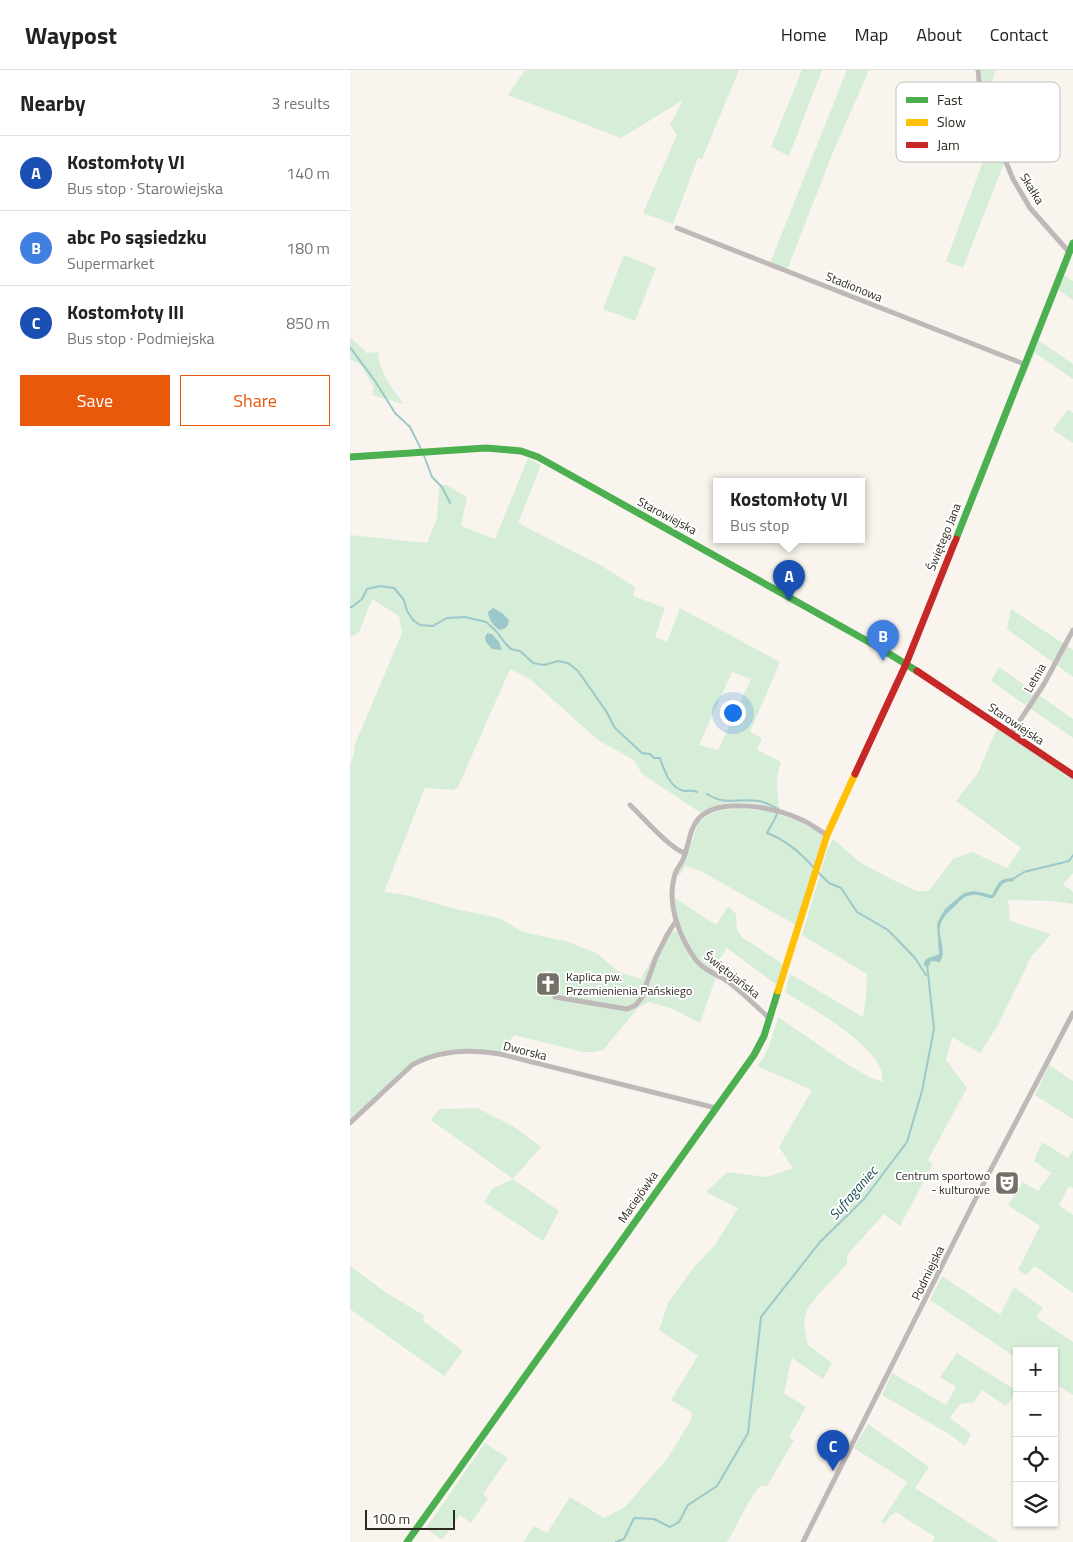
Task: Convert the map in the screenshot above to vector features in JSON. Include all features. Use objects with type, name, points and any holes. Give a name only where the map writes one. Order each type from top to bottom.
[{"type":"street","name":"Skałka","points":[[1006,162],[1013,179],[1030,208],[1069,252]]},
{"type":"street","name":"Stadionowa","points":[[677,228],[1024,364]]},
{"type":"street","name":"Świętego Jana","points":[[826,835],[906,664],[1073,243]]},
{"type":"street","name":"Starowiejska","points":[[350,457],[492,448],[521,451],[538,457],[906,664],[1073,776]]},
{"type":"street","name":"Letnia","points":[[1011,734],[1044,684],[1073,630]]},
{"type":"street","points":[[630,805],[672,846],[685,853]]},
{"type":"street","name":"Świętojańska","points":[[770,1019],[740,991],[714,972],[703,967],[696,960],[676,921],[673,905],[675,874],[698,819],[708,812],[723,807],[741,806],[778,812],[801,819],[826,835]]},
{"type":"street","name":"Maciejówka","points":[[407,1542],[754,1055],[770,1019],[826,835]]},
{"type":"street","points":[[555,998],[627,1009],[636,1005],[642,997],[656,957],[676,921]]},
{"type":"street","name":"Podmiejska","points":[[803,1542],[978,1194],[1073,1013]]},
{"type":"street","name":"Dworska","points":[[350,1123],[412,1065],[420,1060],[468,1050],[500,1054],[716,1108]]},
{"type":"green space","points":[[525,70],[739,70],[702,159],[698,158],[673,224],[643,213],[677,135],[670,125],[683,100],[621,138],[508,95]]},
{"type":"green space","points":[[802,70],[822,70],[789,156],[771,147]]},
{"type":"green space","points":[[847,70],[869,70],[833,152],[787,270],[770,263]]},
{"type":"green space","points":[[981,70],[996,70],[992,82],[983,82]]},
{"type":"green space","points":[[983,162],[1003,162],[963,268],[946,261]]},
{"type":"green space","points":[[624,255],[656,268],[635,321],[603,309]]},
{"type":"green space","points":[[1063,274],[1073,281],[1073,300],[1057,289]]},
{"type":"green space","points":[[350,337],[367,353],[378,352],[384,373],[404,404],[372,395],[374,388],[361,365],[350,359]]},
{"type":"green space","points":[[1038,340],[1073,364],[1073,379],[1035,353],[1024,379],[1022,377]]},
{"type":"green space","points":[[1068,409],[1073,413],[1073,443],[1053,430]]},
{"type":"green space","points":[[528,458],[541,465],[518,523],[602,566],[635,587],[633,596],[665,608],[655,637],[667,642],[680,608],[780,662],[750,732],[762,738],[757,750],[781,762],[777,786],[780,810],[756,804],[731,803],[716,806],[701,813],[642,774],[634,760],[598,740],[531,680],[510,669],[458,787],[453,790],[425,788],[384,892],[406,895],[460,910],[499,918],[523,932],[569,942],[598,954],[619,972],[641,979],[658,947],[660,950],[671,932],[678,932],[692,957],[716,977],[700,1023],[671,1008],[649,1002],[638,1008],[603,1050],[583,1052],[514,1035],[501,1052],[459,1049],[412,1062],[350,1121],[350,765],[355,744],[402,633],[399,616],[372,599],[359,632],[350,637],[350,535],[427,543],[437,518],[439,487],[445,484],[467,497],[461,526],[495,539]],"holes":[[[732,672],[751,679],[718,750],[699,745]],[[547,970],[554,973],[559,985],[554,994],[555,997],[542,996],[538,993],[540,990],[537,976]]]},
{"type":"green space","points":[[1011,609],[1073,650],[1073,677],[1007,629]]},
{"type":"green space","points":[[999,667],[1073,719],[1073,738],[991,681]]},
{"type":"green space","points":[[997,728],[1073,779],[1073,873],[1063,884],[1073,892],[1073,904],[1054,901],[1008,900],[1010,921],[1051,934],[1031,957],[998,1025],[980,1053],[952,1037],[946,1060],[967,1088],[928,1160],[932,1164],[931,1168],[900,1226],[884,1214],[847,1255],[847,1264],[809,1307],[804,1325],[808,1345],[832,1363],[823,1379],[792,1358],[784,1393],[806,1407],[789,1437],[794,1440],[767,1486],[760,1486],[751,1499],[727,1542],[523,1542],[534,1526],[547,1533],[570,1497],[604,1518],[625,1507],[667,1459],[691,1420],[692,1413],[690,1411],[671,1400],[698,1356],[659,1330],[668,1303],[694,1267],[715,1245],[738,1208],[706,1192],[727,1172],[767,1177],[793,1168],[779,1147],[812,1090],[757,1066],[768,1049],[778,1017],[848,1065],[871,1078],[883,1082],[881,1070],[875,1059],[865,1048],[839,1026],[785,992],[790,974],[863,1017],[867,974],[802,935],[828,848],[833,839],[861,863],[917,891],[929,891],[953,859],[972,852],[1007,868],[1021,848],[956,801],[978,773]]},
{"type":"green space","points":[[740,808],[769,811],[799,821],[823,835],[796,925],[699,870],[686,865],[679,876],[677,875],[686,858],[699,821],[710,814]]},
{"type":"green space","points":[[675,898],[716,925],[728,906],[736,914],[737,930],[742,937],[783,964],[777,985],[727,948],[713,969],[705,965],[698,958],[686,939],[678,918]]},
{"type":"green space","points":[[1049,1065],[1073,1081],[1073,1119],[1035,1095]]},
{"type":"green space","points":[[477,1108],[513,1126],[541,1147],[513,1179],[431,1120],[439,1109]]},
{"type":"green space","points":[[1042,1142],[1068,1158],[1073,1150],[1073,1188],[1069,1186],[1059,1205],[1073,1215],[1073,1293],[1035,1266],[1026,1275],[1018,1270],[1040,1226],[1008,1205],[1023,1182],[1038,1191],[1051,1173],[1034,1161]]},
{"type":"green space","points":[[513,1179],[559,1211],[543,1241],[484,1202],[492,1189]]},
{"type":"green space","points":[[350,1266],[385,1292],[425,1316],[422,1320],[463,1351],[444,1376],[350,1309]]},
{"type":"green space","points":[[942,1276],[1000,1315],[1014,1287],[1043,1308],[1036,1317],[1073,1342],[1073,1395],[1058,1386],[1058,1347],[1013,1347],[1013,1355],[930,1300]]},
{"type":"green space","points":[[957,1353],[1013,1388],[1013,1396],[1006,1406],[982,1390],[974,1402],[960,1404],[950,1418],[971,1434],[965,1446],[949,1434],[882,1395],[892,1373],[946,1405],[956,1387],[940,1377]]},
{"type":"green space","points":[[868,1424],[929,1467],[915,1488],[999,1542],[932,1542],[935,1537],[896,1512],[884,1524],[881,1522],[907,1482],[854,1448]]},
{"type":"green space","points":[[485,1443],[508,1458],[483,1494],[488,1498],[471,1523],[460,1515],[442,1540],[426,1528]]},
{"type":"water","points":[[493,608],[509,620],[505,628],[499,630],[489,617],[488,612]]},
{"type":"water","points":[[487,633],[492,634],[499,642],[502,650],[492,649],[486,642],[485,637]]},
{"type":"water","points":[[1013,878],[1014,881],[1000,886],[993,898],[970,895],[960,900],[941,923],[940,933],[943,952],[940,962],[931,961],[929,966],[924,966],[927,959],[939,954],[937,923],[945,909],[964,893],[974,891],[992,895],[1001,881]]},
{"type":"waterway","points":[[350,347],[375,381],[395,413],[410,427],[421,449]]},
{"type":"waterway","points":[[423,453],[432,477],[442,487],[450,503]]},
{"type":"waterway","points":[[350,607],[362,599],[367,589],[380,586],[394,588],[404,600],[407,611],[413,620],[420,625],[433,626],[447,618],[465,617],[486,622],[511,649],[520,651],[533,663],[544,665],[558,661],[568,663],[578,671],[606,711],[615,728],[642,753],[650,754],[654,758],[660,758],[668,778],[675,787],[680,790],[697,792]]},
{"type":"waterway","points":[[707,794],[726,801],[752,800],[762,802],[778,809],[767,833],[781,839],[805,858],[815,869]]},
{"type":"waterway","name":"Sufraganiec","points":[[1013,879],[1024,872],[1069,861],[1073,855]]},
{"type":"waterway","points":[[818,872],[829,883],[841,888],[857,912],[888,930],[915,958],[926,975]]},
{"type":"waterway","name":"Sufraganiec","points":[[616,1542],[624,1539],[634,1518],[654,1519],[670,1527],[679,1522],[688,1505],[717,1486],[748,1433],[761,1317],[820,1242],[864,1199],[907,1142],[922,1091],[934,1029],[927,964]]},
{"type":"traffic: fast","points":[[956,539],[1073,243]]},
{"type":"traffic: fast","points":[[350,457],[486,448],[521,451],[538,457],[878,647],[917,671]]},
{"type":"traffic: fast","points":[[407,1542],[754,1055],[764,1036],[778,991]]},
{"type":"traffic: slow","points":[[778,991],[827,835],[855,774]]},
{"type":"traffic: jam","points":[[855,774],[906,664],[956,539]]},
{"type":"traffic: jam","points":[[917,671],[1073,775]]},
{"type":"place","name":"Kostomłoty VI","points":[[789,601]]},
{"type":"place","name":"abc Po sąsiedzku","points":[[883,661]]},
{"type":"place","name":"Kaplica pw. Przemienienia Pańskiego","points":[[548,984]]},
{"type":"place","name":"Centrum sportowo - kulturowe","points":[[1007,1183]]},
{"type":"place","name":"Kostomłoty III","points":[[833,1471]]}]
